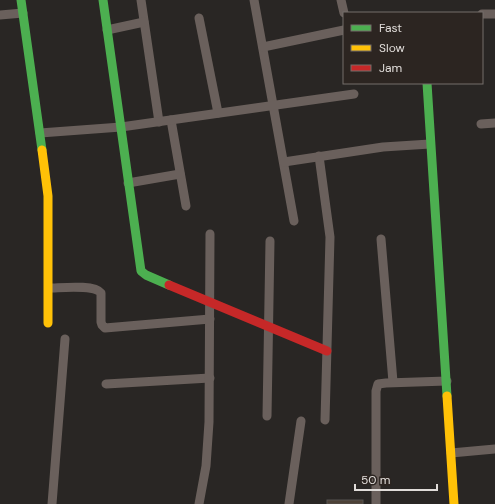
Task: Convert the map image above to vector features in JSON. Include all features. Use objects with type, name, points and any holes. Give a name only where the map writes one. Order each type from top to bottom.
[{"type":"street","points":[[21,0],[49,208],[48,323]]},
{"type":"street","points":[[103,0],[141,271],[146,275],[327,351]]},
{"type":"street","points":[[141,0],[159,122]]},
{"type":"street","points":[[254,0],[294,222]]},
{"type":"street","points":[[341,0],[344,12]]},
{"type":"street","points":[[0,15],[23,13]]},
{"type":"street","points":[[483,14],[495,14]]},
{"type":"street","points":[[199,18],[218,113]]},
{"type":"street","points":[[107,30],[144,22]]},
{"type":"street","points":[[263,48],[343,30]]},
{"type":"street","points":[[427,84],[454,504]]},
{"type":"street","points":[[40,133],[121,127],[354,94]]},
{"type":"street","points":[[171,120],[186,206]]},
{"type":"street","points":[[481,124],[495,123]]},
{"type":"street","points":[[284,162],[383,147],[430,144]]},
{"type":"street","points":[[319,156],[330,237],[325,420]]},
{"type":"street","points":[[128,182],[180,174]]},
{"type":"street","points":[[199,504],[206,466],[209,422],[210,234]]},
{"type":"street","points":[[381,239],[393,382]]},
{"type":"street","points":[[267,416],[270,241]]},
{"type":"street","points":[[49,288],[97,289],[101,293],[101,322],[105,328],[210,319]]},
{"type":"street","points":[[52,504],[65,340]]},
{"type":"street","points":[[106,384],[210,378]]},
{"type":"street","points":[[376,504],[376,391],[378,384],[393,382],[447,381]]},
{"type":"street","points":[[289,504],[301,421]]},
{"type":"street","points":[[451,453],[495,450]]},
{"type":"building","points":[[327,500],[363,500],[363,504],[327,504]]},
{"type":"traffic: fast","points":[[21,0],[42,150]]},
{"type":"traffic: fast","points":[[103,0],[141,271],[146,275],[169,285]]},
{"type":"traffic: fast","points":[[427,84],[447,396]]},
{"type":"traffic: slow","points":[[42,150],[48,196],[48,323]]},
{"type":"traffic: slow","points":[[447,396],[454,504]]},
{"type":"traffic: jam","points":[[169,285],[327,351]]}]
